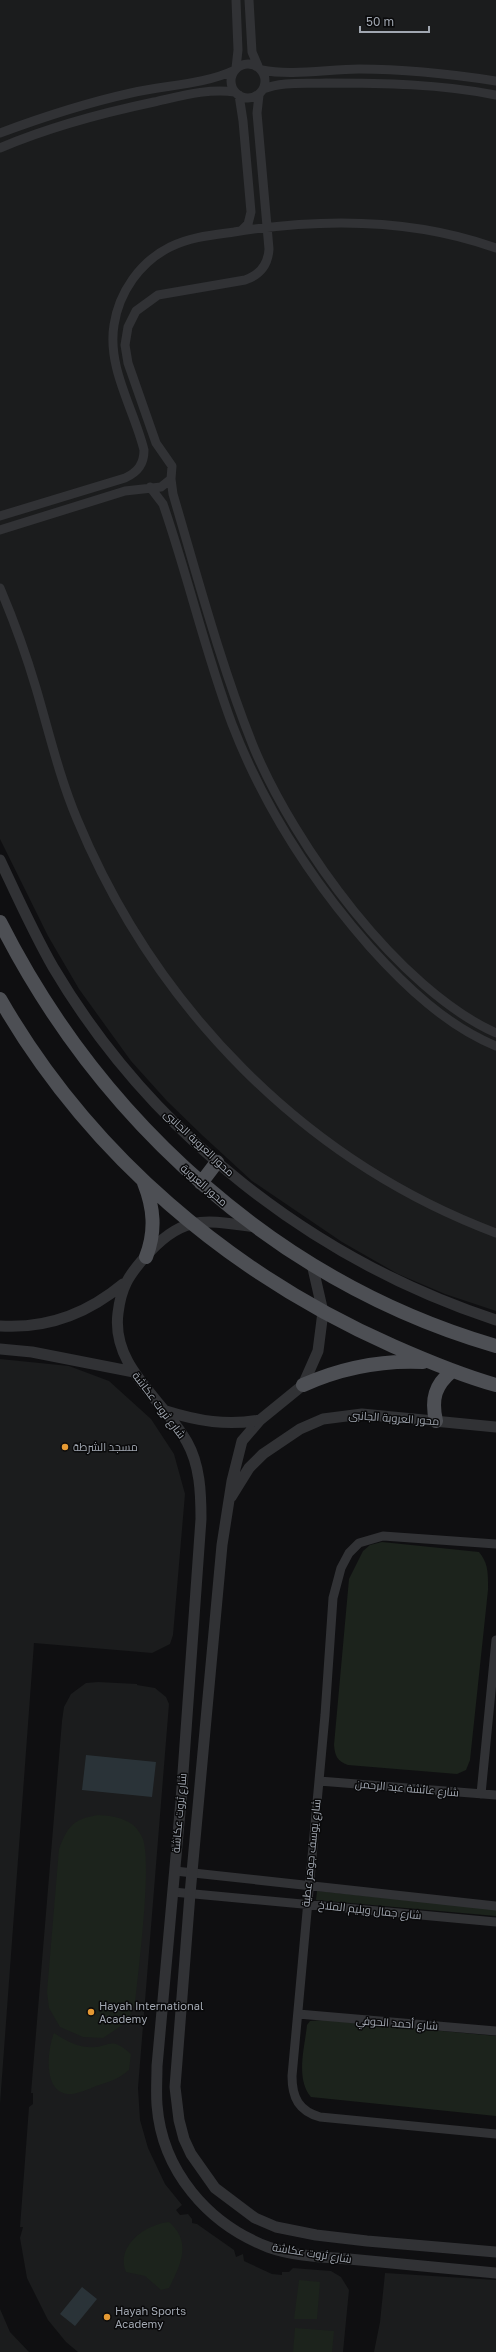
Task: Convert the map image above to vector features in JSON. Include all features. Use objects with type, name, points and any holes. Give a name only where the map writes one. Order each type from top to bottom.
[{"type":"main road","name":"محور العروبة","points":[[0,922],[36,987],[88,1064],[150,1134],[200,1182],[256,1227],[312,1264],[375,1298],[418,1318],[496,1346]]},
{"type":"main road","points":[[0,998],[42,1065],[76,1109],[143,1181],[191,1223],[257,1273],[323,1312],[430,1362],[452,1371],[496,1385]]},
{"type":"main road","points":[[200,1182],[217,1162]]},
{"type":"main road","points":[[143,1181],[152,1210],[153,1226],[151,1242],[146,1256]]},
{"type":"main road","points":[[302,1385],[344,1370],[365,1365],[408,1361],[430,1362]]},
{"type":"main road","points":[[436,1421],[433,1407],[434,1393],[441,1380],[452,1371]]},
{"type":"street","points":[[236,0],[238,50],[231,84],[237,94],[243,121],[251,212],[248,224],[242,230]]},
{"type":"street","points":[[250,0],[252,52],[266,80],[261,92],[257,113],[269,256],[263,269],[258,274],[244,280],[158,295],[136,311],[128,327],[125,345],[128,363],[156,443],[172,466],[171,479],[174,500],[227,672],[255,750],[295,825],[337,887],[377,939],[410,972],[458,1012],[496,1033]]},
{"type":"street","points":[[0,133],[99,100],[154,88],[209,79],[249,63],[260,68],[282,72],[327,70],[396,70],[496,81]]},
{"type":"street","points":[[0,148],[76,122],[138,105],[211,91],[237,94],[247,98],[287,84],[386,83],[458,89],[496,95]]},
{"type":"street","points":[[0,516],[125,478],[138,470],[144,457],[144,450],[114,355],[114,326],[122,298],[140,270],[158,254],[170,247],[197,237],[267,226],[326,222],[376,224],[445,233],[496,248]]},
{"type":"street","points":[[0,530],[125,491],[150,487],[161,487],[171,479]]},
{"type":"street","points":[[150,487],[163,504],[220,691],[238,740],[283,829],[326,896],[379,956],[410,988],[462,1028],[496,1046]]},
{"type":"street","points":[[0,588],[25,652],[65,788],[88,845],[131,926],[200,1023],[241,1067],[296,1118],[334,1148],[406,1192],[445,1212],[496,1233]]},
{"type":"street","name":"محور العروبة الجانبى","points":[[0,860],[29,923],[81,1010],[143,1090],[178,1126],[217,1162],[296,1222],[338,1249],[426,1294],[496,1320]]},
{"type":"street","points":[[326,896],[337,887]]},
{"type":"street","name":"شارع ثروت عكاشة","points":[[256,1227],[214,1222],[191,1223],[164,1236],[124,1284],[117,1320],[117,1339],[134,1372],[166,1411],[187,1442],[194,1458],[201,1497],[193,1644],[157,2087],[160,2127],[166,2148],[174,2167],[198,2200],[230,2228],[269,2247],[310,2255],[496,2273]]},
{"type":"street","name":"شارع ثروت عكاشة","points":[[312,1264],[323,1312],[318,1351],[302,1385],[260,1420],[242,1441],[235,1462],[222,1545],[180,2017],[175,2087],[179,2120],[191,2154],[216,2188],[255,2218],[276,2227],[316,2235],[367,2241],[496,2252]]},
{"type":"street","points":[[0,1326],[37,1325],[74,1315],[92,1307],[124,1284]]},
{"type":"street","points":[[0,1349],[32,1352],[134,1372]]},
{"type":"street","points":[[166,1411],[205,1421],[238,1423],[260,1420]]},
{"type":"street","name":"محور العروبة الجانبى","points":[[229,1500],[249,1468],[263,1454],[300,1429],[323,1419],[362,1414],[496,1427]]},
{"type":"street","name":"شارع يوسف جوهر عطية","points":[[496,1544],[383,1536],[359,1543],[349,1553],[341,1568],[333,1598],[319,1781],[306,1904],[292,2076],[292,2091],[296,2100],[306,2112],[320,2117],[351,2122],[496,2134]]},
{"type":"street","points":[[481,1794],[496,1640]]},
{"type":"street","name":"شارع عائشة عبد الرحمن","points":[[319,1781],[496,1795]]},
{"type":"street","name":"شارع جمال ويليم الملاخ","points":[[175,1871],[496,1906]]},
{"type":"street","name":"شارع جمال ويليم الملاخ","points":[[173,1892],[496,1922]]},
{"type":"street","name":"شارع أحمد الحوفي","points":[[298,2014],[496,2031]]},
{"type":"street","points":[[162,2016],[180,2017]]},
{"type":"street","points":[[161,2031],[170,2029],[179,2032]]},
{"type":"street","points":[[365,2261],[367,2241]]},
{"type":"shaded area","points":[[0,0],[496,0],[496,1311],[445,1294],[398,1274],[342,1242],[252,1181],[202,1135],[167,1101],[131,1061],[79,989],[48,936],[0,839]]},
{"type":"shaded area","points":[[0,1359],[69,1366],[109,1381],[151,1419],[174,1454],[185,1494],[173,1635],[170,1644],[152,1653],[34,1643],[0,2104]]},
{"type":"shaded area","points":[[382,1542],[479,1552],[485,1561],[488,1575],[488,1590],[470,1760],[466,1770],[457,1774],[348,1765],[339,1760],[335,1752],[334,1745],[349,1579],[363,1551],[370,1545]]},
{"type":"shaded area","name":"Hayah International Academy","points":[[98,1682],[137,1684],[155,1688],[166,1697],[169,1704],[138,2088],[140,2120],[148,2148],[165,2184],[182,2205],[176,2210],[180,2215],[188,2214],[192,2219],[192,2223],[197,2224],[234,2250],[236,2257],[243,2254],[244,2261],[272,2274],[282,2275],[282,2272],[289,2272],[293,2268],[331,2271],[341,2277],[349,2290],[343,2352],[78,2352],[66,2342],[48,2320],[27,2278],[20,2238],[23,2227],[20,2227],[29,2107],[33,2104],[33,2093],[31,2093],[62,1721],[64,1707],[71,1694],[86,1683]]},
{"type":"shaded area","points":[[86,1755],[156,1762],[152,1797],[82,1790]]},
{"type":"shaded area","points":[[98,1815],[111,1816],[124,1820],[129,1822],[139,1831],[145,1849],[146,1867],[144,1917],[135,2004],[127,2022],[103,2038],[83,2037],[60,2027],[49,2008],[47,1992],[59,1849],[66,1834],[73,1824],[77,1821]]},
{"type":"shaded area","points":[[317,1891],[496,1909],[496,1916],[316,1900]]},
{"type":"shaded area","points":[[324,2020],[496,2036],[496,2116],[311,2097],[306,2090],[302,2072],[307,2025],[310,2021]]},
{"type":"shaded area","points":[[54,2033],[70,2042],[88,2047],[110,2044],[118,2045],[131,2054],[129,2070],[114,2080],[81,2092],[72,2094],[62,2093],[56,2088],[51,2080],[49,2071],[50,2050]]},
{"type":"shaded area","points":[[169,2222],[180,2237],[182,2254],[169,2288],[161,2290],[145,2276],[126,2272],[124,2262],[125,2254],[129,2245],[135,2238],[151,2227]]},
{"type":"shaded area","points":[[385,2273],[496,2280],[496,2352],[374,2352],[380,2322]]},
{"type":"shaded area","points":[[299,2280],[320,2282],[317,2319],[294,2319]]},
{"type":"shaded area","points":[[82,2287],[97,2299],[75,2326],[60,2314]]},
{"type":"shaded area","points":[[0,2309],[10,2332],[29,2352],[0,2352]]},
{"type":"shaded area","points":[[295,2328],[334,2331],[332,2352],[293,2352]]},
{"type":"place","name":"مسجد الشرطة","points":[[65,1447]]},
{"type":"place","name":"Hayah International Academy","points":[[91,2012]]},
{"type":"place","name":"Hayah Sports Academy","points":[[107,2317]]}]
